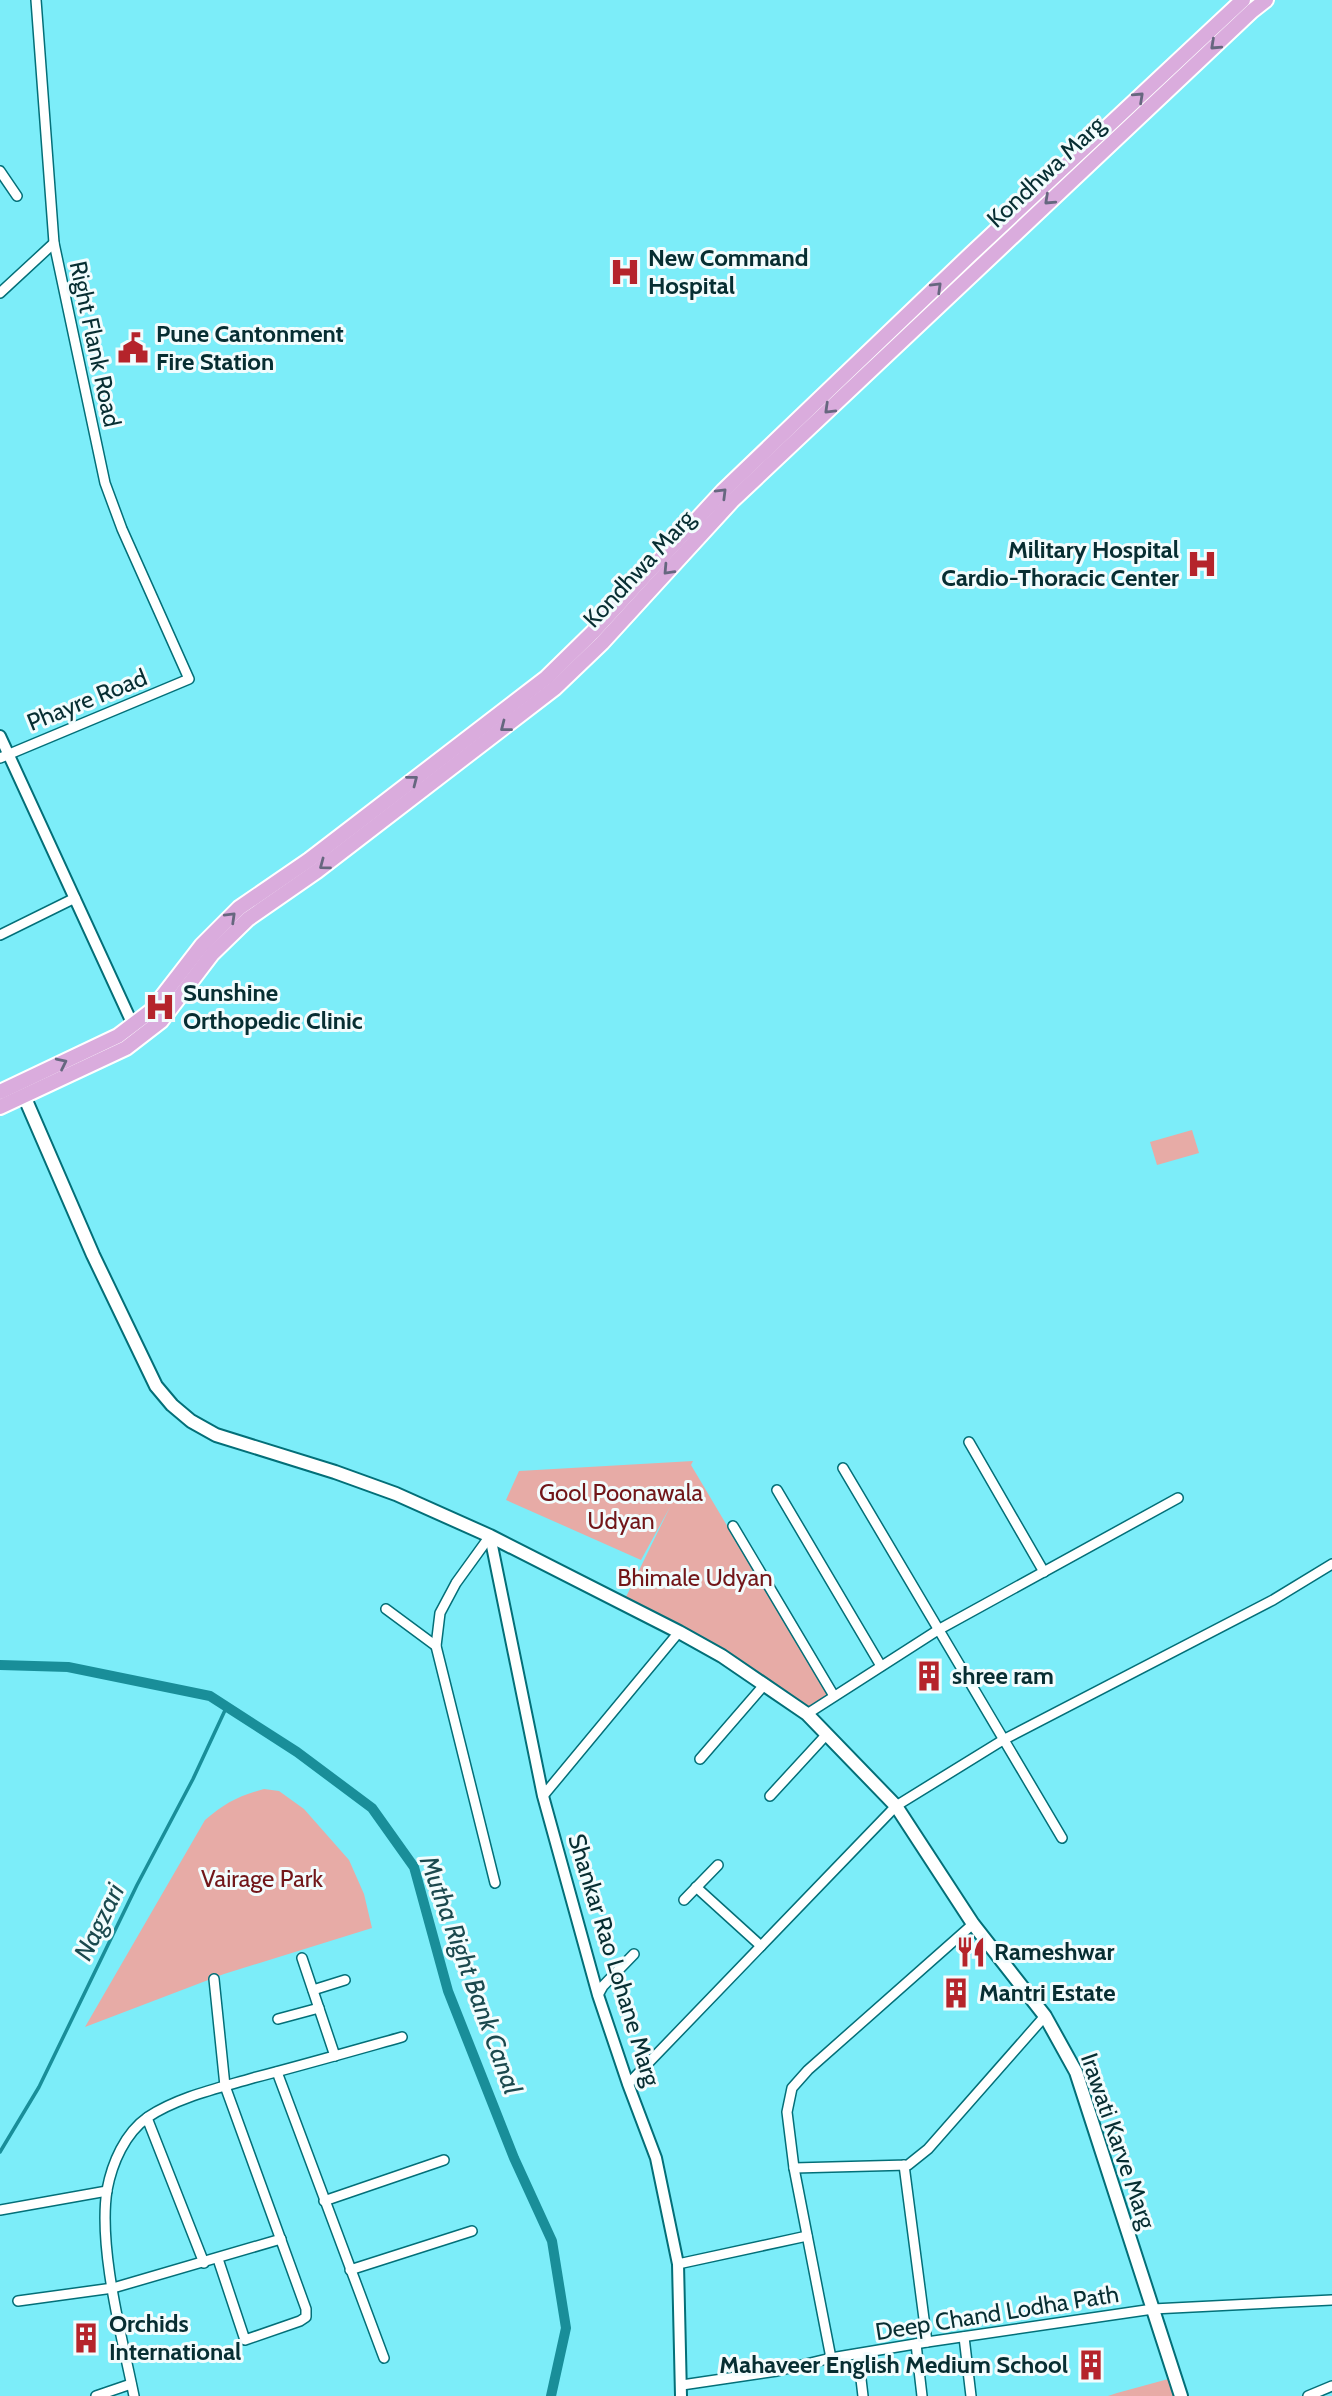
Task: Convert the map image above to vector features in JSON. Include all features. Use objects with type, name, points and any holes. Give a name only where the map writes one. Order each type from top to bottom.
[{"type":"main road","name":"Kondhwa Marg","points":[[0,1107],[21,1090],[118,1036],[137,1031],[202,945],[239,908],[309,860],[546,678],[592,633],[723,491],[874,357],[1243,0]]},
{"type":"main road","name":"Kondhwa Marg","points":[[892,339],[1266,0]]},
{"type":"main road","name":"Kondhwa Marg","points":[[0,1092],[21,1090]]},
{"type":"main road","name":"Irawati Karve Marg","points":[[21,1090],[93,1255],[156,1386],[172,1405],[191,1421],[216,1435],[396,1494],[490,1536],[679,1632],[722,1656],[807,1714],[896,1806],[973,1924],[1045,2016],[1076,2072],[1181,2396]]},
{"type":"street","name":"Right Flank Road","points":[[36,0],[54,243],[105,483],[122,529],[188,679]]},
{"type":"street","points":[[0,171],[17,196]]},
{"type":"street","points":[[0,293],[54,243]]},
{"type":"street","name":"Phayre Road","points":[[4,756],[188,679]]},
{"type":"street","points":[[0,736],[4,756],[137,1031]]},
{"type":"street","points":[[0,935],[75,898]]},
{"type":"street","points":[[969,1442],[1044,1572]]},
{"type":"street","points":[[843,1468],[1062,1838]]},
{"type":"street","points":[[777,1490],[881,1666]]},
{"type":"street","points":[[807,1714],[938,1630],[1178,1498]]},
{"type":"street","points":[[733,1526],[834,1696]]},
{"type":"street","points":[[490,1536],[456,1583],[440,1614],[436,1646],[495,1883]]},
{"type":"street","name":"Shankar Rao Lohane Marg","points":[[490,1536],[543,1796],[598,1995],[656,2158],[678,2264],[682,2391]]},
{"type":"street","points":[[628,2084],[896,1806],[1003,1740],[1273,1600],[1332,1564]]},
{"type":"street","points":[[386,1609],[436,1646]]},
{"type":"street","points":[[543,1796],[679,1632]]},
{"type":"street","points":[[700,1759],[765,1684]]},
{"type":"street","points":[[770,1796],[827,1734]]},
{"type":"street","points":[[684,1900],[718,1865]]},
{"type":"street","points":[[696,1887],[761,1946]]},
{"type":"street","points":[[831,2358],[794,2168],[787,2112],[792,2088],[808,2070],[973,1924]]},
{"type":"street","points":[[598,1995],[603,1986],[634,1954]]},
{"type":"street","points":[[302,1958],[335,2056]]},
{"type":"street","points":[[214,1979],[225,2086],[306,2309],[306,2317],[245,2340],[218,2259]]},
{"type":"street","points":[[313,1990],[345,1979]]},
{"type":"street","points":[[278,2019],[319,2008]]},
{"type":"street","points":[[794,2168],[904,2165],[917,2159],[1045,2016]]},
{"type":"street","points":[[134,2396],[113,2288],[106,2231],[107,2191],[117,2155],[146,2118],[169,2106],[225,2086],[402,2037]]},
{"type":"street","points":[[277,2072],[384,2358]]},
{"type":"street","points":[[146,2118],[204,2263]]},
{"type":"street","points":[[324,2201],[444,2160]]},
{"type":"street","points":[[904,2165],[928,2342]]},
{"type":"street","points":[[0,2210],[107,2191]]},
{"type":"street","points":[[350,2270],[472,2231]]},
{"type":"street","points":[[678,2264],[807,2236]]},
{"type":"street","points":[[18,2301],[113,2288],[281,2239]]},
{"type":"street","name":"Deep Chand Lodha Path","points":[[682,2391],[831,2358],[1153,2309],[1332,2300]]},
{"type":"street","points":[[964,2337],[971,2396]]},
{"type":"street","points":[[916,2344],[922,2396]]},
{"type":"street","points":[[858,2354],[863,2396]]},
{"type":"street","points":[[96,2396],[131,2384]]},
{"type":"street","points":[[1308,2396],[1332,2386]]},
{"type":"green space","points":[[1192,1130],[1199,1153],[1157,1165],[1150,1142]]},
{"type":"green space","name":"Bhimale Udyan","points":[[693,1461],[691,1465],[830,1699],[810,1712],[625,1599],[670,1507],[641,1560],[506,1500],[519,1471]]},
{"type":"green space","name":"Vairage Park","points":[[264,1789],[279,1791],[304,1809],[349,1860],[364,1894],[372,1928],[224,1974],[85,2027],[205,1820],[232,1801]]},
{"type":"green space","points":[[1172,2378],[1177,2396],[1108,2396],[1117,2393]]},
{"type":"waterway","name":"Mutha Right Bank Canal","points":[[0,1665],[68,1667],[210,1696],[297,1752],[372,1808],[414,1867],[448,1991],[514,2158],[552,2241],[566,2328],[551,2396]]},
{"type":"waterway","name":"Nagzari","points":[[0,2152],[39,2087],[227,1706]]},
{"type":"place","name":"New Command Hospital","points":[[625,272]]},
{"type":"place","name":"Pune Cantonment Fire Station","points":[[133,348]]},
{"type":"place","name":"Military Hospital Cardio-Thoracic Center","points":[[1202,564]]},
{"type":"place","name":"Sunshine Orthopedic Clinic","points":[[160,1007]]},
{"type":"place","name":"shree ram","points":[[929,1676]]},
{"type":"place","name":"Rameshwar","points":[[971,1952]]},
{"type":"place","name":"Mantri Estate","points":[[956,1993]]},
{"type":"place","name":"Orchids International","points":[[86,2338]]},
{"type":"place","name":"Mahaveer English Medium School","points":[[1091,2365]]},
{"type":"park label","name":"Gool Poonawala Udyan","points":[[621,1507]]}]
